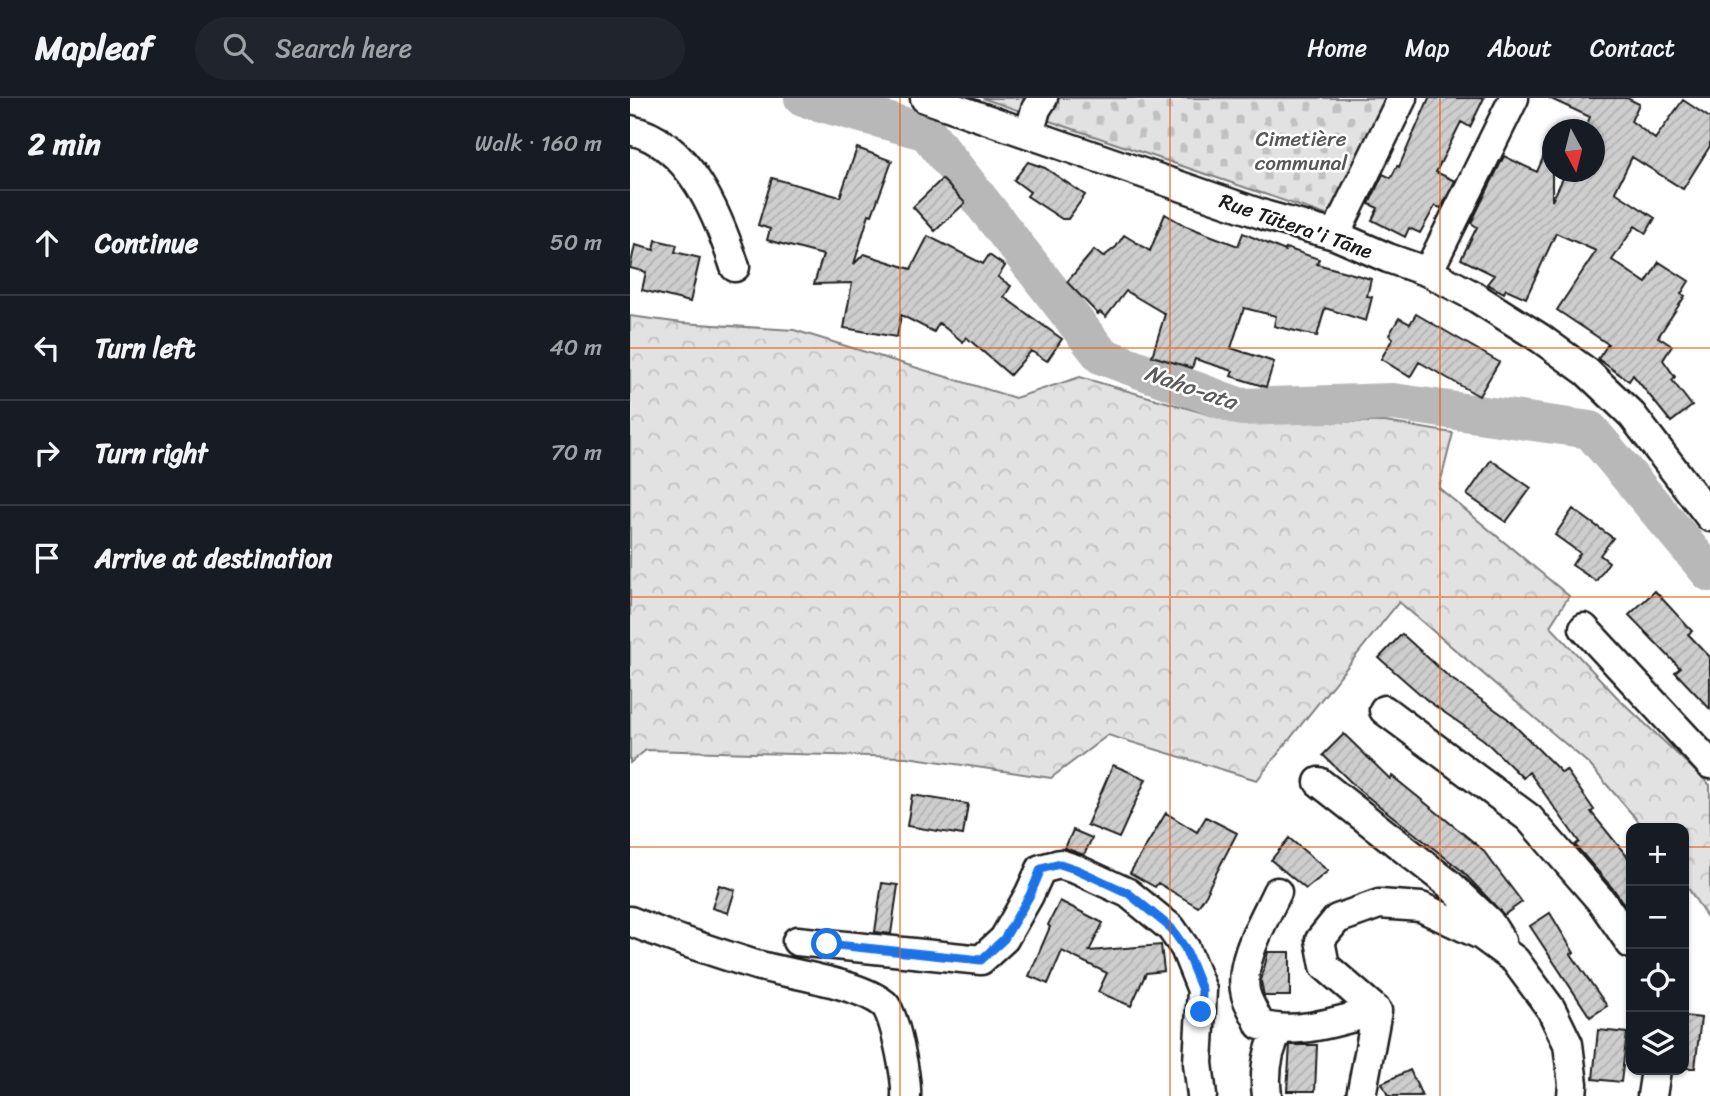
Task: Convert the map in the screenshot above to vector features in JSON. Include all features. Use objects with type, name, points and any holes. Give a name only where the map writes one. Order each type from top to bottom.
[{"type":"street","name":"Rue Tūtera'i Tāne","points":[[925,98],[1267,216],[1335,234],[1388,258],[1428,272],[1472,295],[1541,338],[1587,372],[1632,415],[1710,517]]},
{"type":"street","points":[[1028,134],[1036,109],[1043,98]]},
{"type":"street","points":[[1335,234],[1402,98]]},
{"type":"street","points":[[1428,272],[1514,98]]},
{"type":"street","points":[[630,130],[648,134],[694,175],[722,227],[735,267]]},
{"type":"street","points":[[1584,628],[1710,764]]},
{"type":"street","points":[[1384,710],[1529,818],[1602,902],[1626,937]]},
{"type":"street","points":[[1319,782],[1449,884],[1489,922],[1551,1009],[1568,1044],[1572,1096]]},
{"type":"street","points":[[797,942],[981,960],[1004,939],[1030,895],[1041,869],[1060,864],[1078,870],[1128,893],[1171,928],[1185,948],[1202,990],[1198,1063],[1202,1096]]},
{"type":"street","points":[[1277,892],[1254,943],[1244,975],[1246,995],[1260,1025],[1279,1030],[1317,1026],[1377,1012]]},
{"type":"street","points":[[1377,1012],[1325,966],[1321,940],[1337,919],[1379,904],[1420,907],[1481,935],[1515,960]]},
{"type":"street","points":[[630,920],[662,934],[758,965],[868,995],[886,1005],[894,1027],[906,1096]]},
{"type":"street","points":[[1361,1096],[1377,1012]]},
{"type":"street","points":[[1267,1096],[1265,1077],[1272,1042],[1279,1030]]},
{"type":"street","points":[[1652,1096],[1655,1075]]},
{"type":"green space","name":"Cimetière communal","points":[[982,98],[1387,98],[1329,216]]},
{"type":"green space","points":[[630,316],[682,323],[794,330],[1015,398],[1080,377],[1228,420],[1385,422],[1453,433],[1439,488],[1569,596],[1550,626],[1618,698],[1710,785],[1710,922],[1689,890],[1689,823],[1640,823],[1589,764],[1399,602],[1257,780],[1108,735],[1051,778],[907,757],[646,750],[630,763]]},
{"type":"building","points":[[1429,98],[1484,98],[1470,127],[1461,122],[1436,172],[1455,181],[1441,208],[1435,206],[1420,233],[1409,228],[1405,237],[1372,220],[1378,208],[1369,204],[1383,174],[1391,178],[1397,166],[1399,167]]},
{"type":"building","points":[[1549,98],[1627,98],[1639,104],[1631,121],[1655,139],[1683,100],[1710,118],[1710,146],[1683,189],[1632,157],[1615,192],[1655,218],[1646,233],[1635,226],[1612,260],[1646,283],[1659,262],[1689,281],[1681,294],[1685,296],[1658,337],[1672,346],[1663,360],[1675,377],[1672,380],[1692,406],[1671,422],[1633,375],[1629,381],[1598,359],[1608,344],[1557,310],[1596,251],[1556,233],[1526,298],[1506,289],[1504,293],[1487,284],[1494,275],[1461,259],[1477,227],[1471,223],[1504,156],[1537,172],[1542,160],[1542,182],[1552,182],[1552,201],[1561,182],[1605,182],[1605,119],[1589,119],[1590,117]]},
{"type":"building","points":[[857,148],[892,161],[872,215],[869,214],[854,264],[864,254],[911,269],[928,236],[983,264],[989,255],[1005,266],[998,277],[1011,286],[1004,297],[1062,339],[1047,361],[1031,351],[1010,375],[966,337],[963,342],[939,323],[934,332],[901,315],[897,337],[844,328],[852,283],[814,284],[823,255],[767,240],[770,229],[758,225],[772,178],[840,197]]},
{"type":"building","points":[[1028,162],[1045,168],[1085,195],[1068,219],[1062,219],[1027,196],[1030,192],[1014,180]]},
{"type":"building","points":[[942,179],[965,203],[935,231],[913,207]]},
{"type":"building","points":[[1165,214],[1186,226],[1238,246],[1243,233],[1285,251],[1286,248],[1319,259],[1317,264],[1371,279],[1367,296],[1372,297],[1366,321],[1325,308],[1317,336],[1274,326],[1276,316],[1244,308],[1231,348],[1274,362],[1266,387],[1231,376],[1233,371],[1195,359],[1192,368],[1152,356],[1165,314],[1126,291],[1106,317],[1100,312],[1098,314],[1067,282],[1094,250],[1103,257],[1116,247],[1124,235],[1150,251]]},
{"type":"building","points":[[656,240],[677,245],[675,252],[700,258],[690,302],[642,290],[646,272],[630,268],[635,245],[654,250]]},
{"type":"building","points":[[1416,314],[1499,362],[1479,396],[1419,362],[1410,377],[1381,359],[1393,338],[1389,335],[1399,318],[1410,324]]},
{"type":"building","points":[[1491,460],[1531,488],[1506,522],[1467,495]]},
{"type":"building","points":[[1573,509],[1613,538],[1600,555],[1609,562],[1596,581],[1572,565],[1580,553],[1555,535]]},
{"type":"building","points":[[1655,591],[1692,631],[1688,634],[1710,657],[1710,709],[1675,672],[1680,668],[1629,615]]},
{"type":"building","points":[[1402,634],[1449,677],[1507,718],[1562,773],[1566,770],[1594,810],[1591,812],[1626,855],[1626,908],[1575,845],[1579,842],[1529,772],[1523,778],[1484,740],[1428,701],[1379,658]]},
{"type":"building","points":[[1344,734],[1390,779],[1392,776],[1482,849],[1522,902],[1504,915],[1461,870],[1359,790],[1323,755]]},
{"type":"building","points":[[1113,765],[1146,779],[1119,838],[1087,825]]},
{"type":"building","points":[[912,795],[968,804],[963,835],[907,826]]},
{"type":"building","points":[[1166,813],[1197,832],[1206,817],[1237,833],[1198,907],[1158,883],[1155,887],[1130,873]]},
{"type":"building","points":[[1073,830],[1092,838],[1084,855],[1065,848]]},
{"type":"building","points":[[1289,838],[1328,871],[1306,889],[1271,860]]},
{"type":"building","points":[[882,883],[898,885],[891,934],[875,932]]},
{"type":"building","points":[[719,885],[735,890],[728,913],[712,908]]},
{"type":"building","points":[[1060,901],[1103,923],[1089,951],[1161,945],[1164,971],[1146,973],[1131,1006],[1098,992],[1107,973],[1062,951],[1048,984],[1029,976]]},
{"type":"building","points":[[1550,913],[1574,953],[1571,954],[1607,1006],[1590,1017],[1530,926]]},
{"type":"building","points":[[1268,952],[1290,952],[1290,996],[1264,996],[1261,981]]},
{"type":"building","points":[[1689,1017],[1701,1018],[1695,1068],[1689,1068]]},
{"type":"building","points":[[1598,1030],[1626,1033],[1621,1082],[1593,1079]]},
{"type":"building","points":[[1290,1045],[1317,1045],[1315,1091],[1287,1091]]},
{"type":"building","points":[[1410,1070],[1422,1096],[1388,1096],[1382,1083]]},
{"type":"waterway","name":"Naho-ata","points":[[803,98],[927,132],[1102,356],[1241,407],[1393,402],[1590,430],[1710,573]]},
{"type":"route","points":[[827,944],[981,960],[1004,939],[1030,895],[1041,869],[1060,864],[1128,893],[1171,928],[1185,948],[1202,990],[1201,1012]]}]
